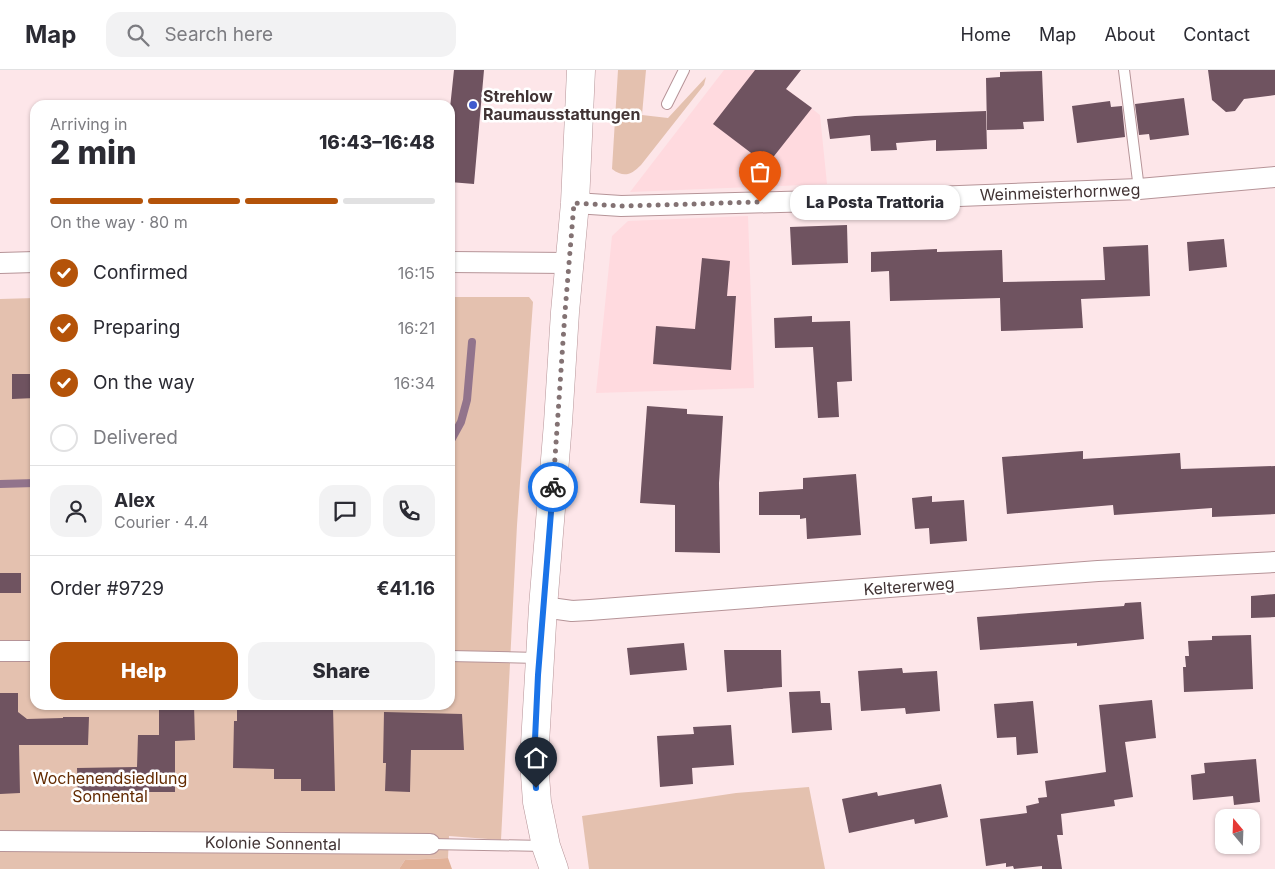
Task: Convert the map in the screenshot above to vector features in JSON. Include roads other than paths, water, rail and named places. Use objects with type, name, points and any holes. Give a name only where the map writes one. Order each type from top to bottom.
[{"type":"main road","points":[[550,858],[537,802],[534,761],[539,658],[574,203],[581,70]]},
{"type":"street","name":"Weinmeisterhornweg","points":[[574,203],[621,206],[684,205],[1139,189],[1275,177]]},
{"type":"street","points":[[0,263],[30,262]]},
{"type":"street","points":[[455,262],[569,263]]},
{"type":"street","name":"Keltererweg","points":[[543,607],[572,611],[590,610],[1098,571],[1275,562]]},
{"type":"street","points":[[0,651],[30,651]]},
{"type":"street","name":"Kolonie Sonnental","points":[[0,841],[430,844]]},
{"type":"lane","points":[[667,104],[684,70]]},
{"type":"lane","points":[[1124,70],[1139,189]]},
{"type":"lane","points":[[455,656],[539,658]]},
{"type":"lane","name":"Kolonie Sonnental","points":[[430,844],[550,858]]},
{"type":"waterway","points":[[455,433],[461,422],[467,400],[472,342]]},
{"type":"waterway","points":[[0,484],[30,483]]},
{"type":"place","name":"Strehlow Raumausstattungen","points":[[473,105]]},
{"type":"place","name":"La Posta Trattoria","points":[[760,202]]},
{"type":"park label","name":"Wochenendsiedlung Sonnental","points":[[110,787]]}]
